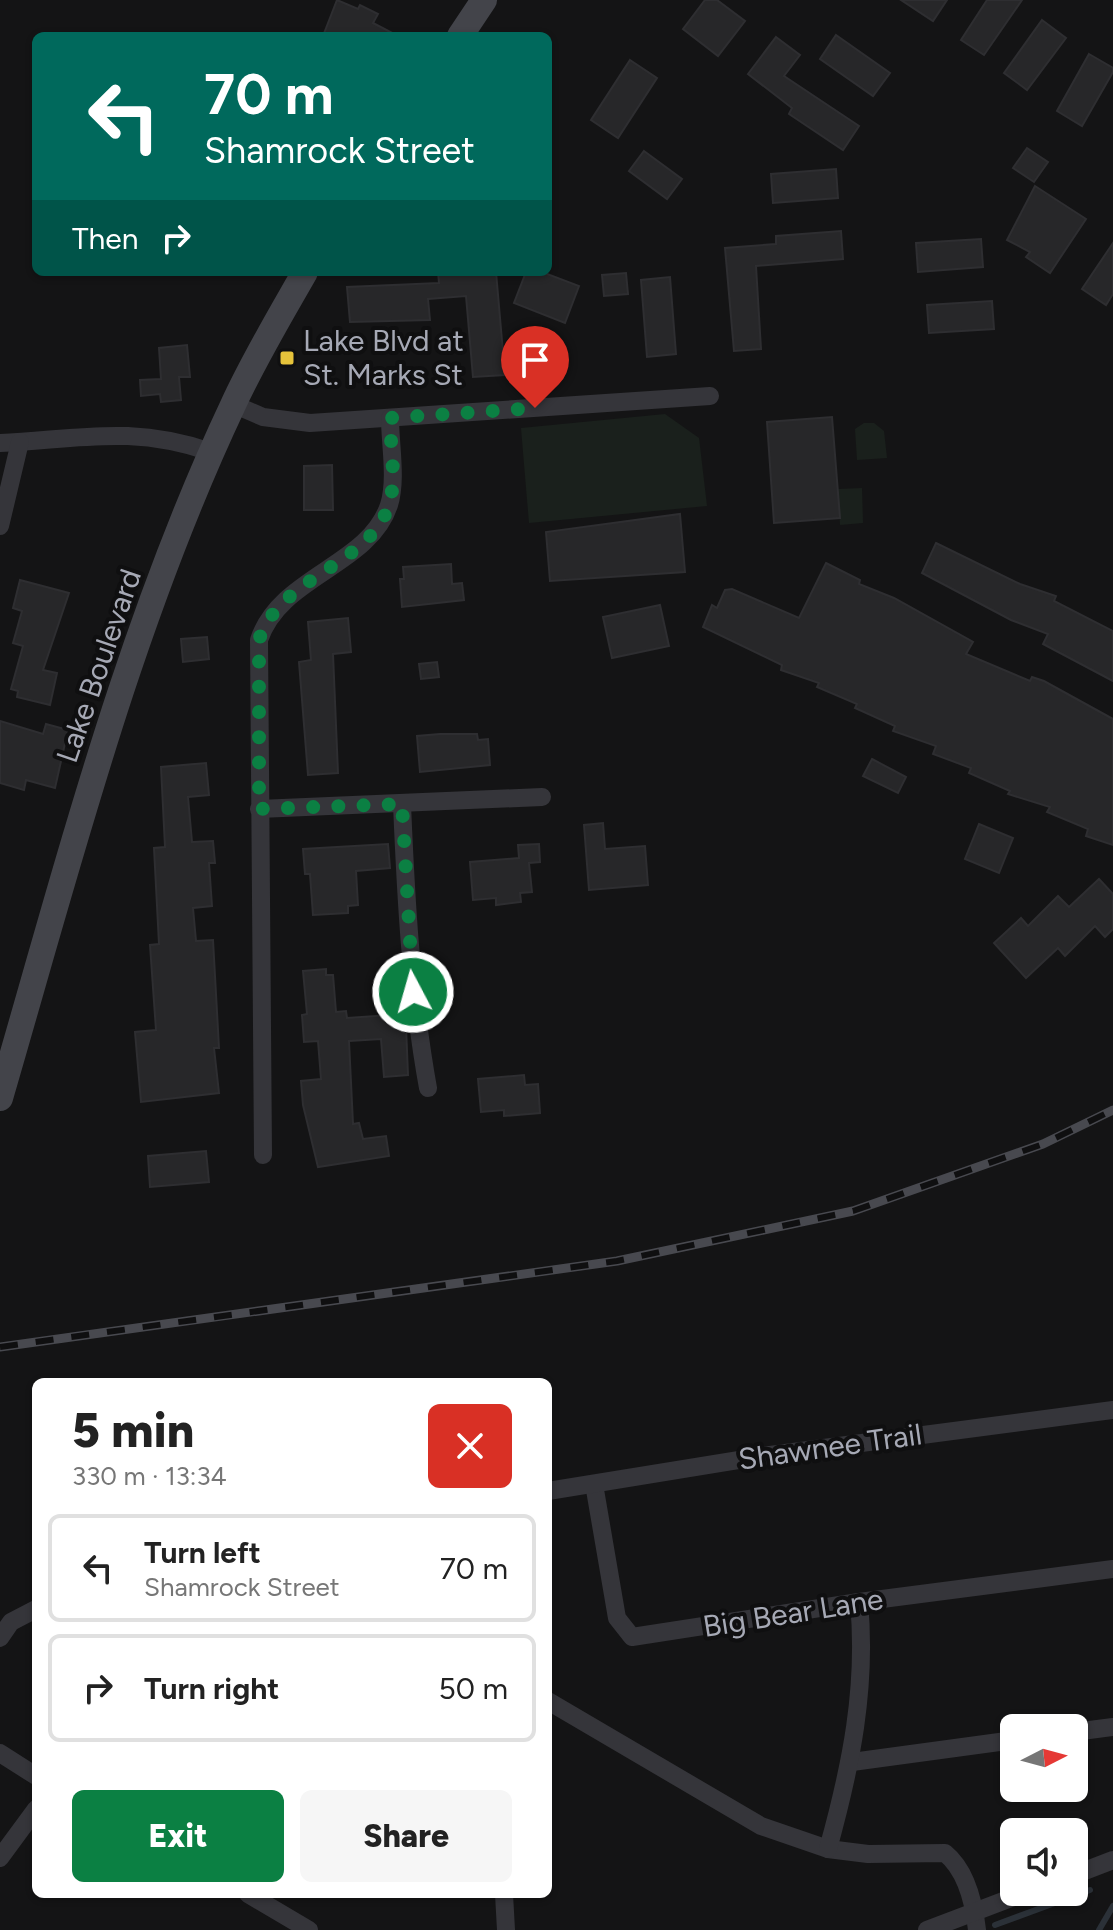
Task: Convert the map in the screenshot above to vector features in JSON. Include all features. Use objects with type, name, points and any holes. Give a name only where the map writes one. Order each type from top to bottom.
[{"type":"main road","points":[[463,32],[484,0]]},
{"type":"main road","name":"Lake Boulevard","points":[[0,1098],[105,741],[211,452],[233,404],[303,276]]},
{"type":"street","points":[[233,404],[263,417],[310,423],[710,396]]},
{"type":"street","points":[[263,1155],[259,640],[265,623],[277,605],[377,527],[389,503],[390,418]]},
{"type":"street","points":[[0,443],[127,433],[181,441],[211,452]]},
{"type":"street","points":[[0,526],[20,442]]},
{"type":"street","points":[[259,809],[542,797]]},
{"type":"street","points":[[402,804],[410,964],[428,1088]]},
{"type":"street","name":"Shawnee Trail","points":[[552,1490],[770,1455],[1113,1410]]},
{"type":"street","name":"Big Bear Lane","points":[[594,1484],[617,1618],[632,1637],[859,1602],[1113,1569]]},
{"type":"street","points":[[828,1849],[852,1762],[862,1636],[859,1602]]},
{"type":"street","points":[[0,1638],[11,1622],[32,1611]]},
{"type":"street","points":[[552,1703],[761,1826],[828,1849],[868,1854],[945,1853],[960,1869],[976,1921]]},
{"type":"street","points":[[1088,1730],[1113,1727]]},
{"type":"street","points":[[852,1762],[1000,1742]]},
{"type":"street","points":[[0,1753],[32,1773]]},
{"type":"street","points":[[0,1858],[32,1814]]},
{"type":"street","points":[[1088,1870],[1113,1860]]},
{"type":"street","points":[[255,1898],[309,1930]]},
{"type":"street","points":[[504,1898],[506,1930]]},
{"type":"street","points":[[927,1930],[976,1921],[1002,1906]]},
{"type":"shaded area","points":[[665,414],[699,438],[707,506],[529,523],[521,428]]},
{"type":"shaded area","points":[[864,423],[874,423],[884,431],[887,458],[857,460],[855,429]]},
{"type":"shaded area","points":[[862,488],[863,523],[840,525],[838,489]]},
{"type":"building","points":[[337,0],[358,9],[360,5],[378,14],[373,23],[390,32],[325,32]]},
{"type":"building","points":[[705,0],[717,0],[745,21],[718,56],[683,29]]},
{"type":"building","points":[[901,0],[947,0],[933,21]]},
{"type":"building","points":[[987,0],[1022,0],[984,55],[961,40]]},
{"type":"building","points":[[1042,20],[1066,38],[1027,90],[1004,73]]},
{"type":"building","points":[[836,35],[890,73],[873,96],[820,59]]},
{"type":"building","points":[[776,37],[800,55],[784,76],[859,126],[843,150],[789,114],[792,108],[748,74]]},
{"type":"building","points":[[1089,54],[1113,68],[1113,72],[1082,126],[1057,111]]},
{"type":"building","points":[[630,60],[657,78],[618,138],[591,120]]},
{"type":"building","points":[[1027,148],[1048,162],[1034,182],[1013,168]]},
{"type":"building","points":[[644,151],[682,179],[667,199],[629,171]]},
{"type":"building","points":[[836,169],[838,198],[773,203],[771,174]]},
{"type":"building","points":[[1035,186],[1086,219],[1050,273],[1026,257],[1030,252],[1007,240]]},
{"type":"building","points":[[841,231],[843,259],[756,266],[761,349],[734,351],[725,248],[776,244],[776,236]]},
{"type":"building","points":[[981,239],[983,267],[918,272],[916,243]]},
{"type":"building","points":[[1113,243],[1113,294],[1106,305],[1082,289]]},
{"type":"building","points":[[626,273],[628,294],[604,296],[602,275]]},
{"type":"building","points":[[438,276],[496,276],[505,375],[473,377],[466,296],[428,299],[430,320],[350,322],[347,287],[439,283]]},
{"type":"building","points":[[524,276],[552,276],[579,286],[565,323],[514,303]]},
{"type":"building","points":[[670,277],[676,354],[647,357],[641,280]]},
{"type":"building","points":[[992,301],[994,329],[929,333],[927,305]]},
{"type":"building","points":[[187,345],[190,377],[179,377],[181,400],[161,402],[160,394],[141,396],[140,380],[161,379],[159,348]]},
{"type":"building","points":[[832,417],[840,518],[774,523],[767,422]]},
{"type":"building","points":[[332,465],[333,510],[304,510],[304,466]]},
{"type":"building","points":[[680,514],[685,572],[550,581],[546,532]]},
{"type":"building","points":[[936,543],[1020,584],[1056,596],[1054,601],[1113,631],[1113,681],[1043,644],[1048,634],[1011,620],[922,573]]},
{"type":"building","points":[[826,563],[860,580],[859,584],[894,598],[973,642],[966,654],[1030,681],[1032,677],[1044,681],[1113,719],[1113,845],[1086,836],[1088,829],[1047,812],[1050,807],[1008,794],[1010,791],[969,773],[971,768],[933,754],[936,746],[893,731],[895,726],[855,708],[857,704],[817,687],[819,683],[781,670],[782,665],[703,627],[712,605],[717,608],[725,590],[732,589],[799,618]]},
{"type":"building","points":[[451,564],[452,584],[462,583],[464,600],[402,607],[400,579],[404,579],[403,567]]},
{"type":"building","points":[[20,580],[69,593],[43,670],[57,673],[50,705],[17,697],[18,691],[11,689],[23,646],[13,643],[22,611],[13,608]]},
{"type":"building","points":[[660,605],[669,646],[612,658],[603,617]]},
{"type":"building","points":[[348,618],[351,652],[333,654],[338,773],[308,775],[299,662],[311,660],[308,622]]},
{"type":"building","points":[[207,637],[209,659],[183,662],[181,639]]},
{"type":"building","points":[[437,662],[439,677],[421,679],[419,664]]},
{"type":"building","points":[[0,721],[43,734],[46,724],[68,730],[55,788],[26,780],[24,790],[0,783]]},
{"type":"building","points":[[477,734],[478,740],[488,739],[490,765],[420,772],[417,736]]},
{"type":"building","points":[[872,759],[906,777],[898,793],[863,776]]},
{"type":"building","points":[[206,763],[209,795],[188,797],[192,842],[213,841],[215,863],[209,863],[212,906],[193,908],[196,941],[213,940],[219,1048],[214,1048],[219,1093],[141,1102],[135,1032],[156,1030],[150,945],[159,944],[154,848],[165,847],[161,767]]},
{"type":"building","points":[[603,823],[605,849],[645,846],[648,885],[589,890],[584,825]]},
{"type":"building","points":[[979,824],[1013,838],[999,873],[965,859]]},
{"type":"building","points":[[388,844],[390,868],[356,871],[358,905],[348,906],[348,913],[313,915],[310,874],[305,874],[303,849]]},
{"type":"building","points":[[539,844],[540,862],[529,863],[532,892],[520,893],[521,902],[496,905],[496,898],[473,900],[470,862],[519,858],[518,845]]},
{"type":"building","points":[[1099,879],[1113,894],[1113,929],[1105,937],[1095,926],[1065,956],[1058,948],[1026,978],[994,943],[1021,918],[1028,926],[1058,896],[1069,907]]},
{"type":"building","points":[[326,969],[326,975],[333,975],[336,1012],[346,1011],[347,1018],[390,1015],[392,1027],[406,1026],[408,1075],[384,1077],[381,1039],[349,1041],[353,1124],[359,1123],[363,1139],[386,1136],[389,1156],[318,1167],[303,1105],[301,1081],[321,1079],[318,1041],[304,1042],[302,1015],[307,1014],[303,971]]},
{"type":"building","points":[[524,1075],[525,1085],[538,1084],[540,1113],[504,1116],[504,1110],[481,1112],[478,1079]]},
{"type":"building","points":[[206,1151],[209,1182],[150,1187],[148,1156]]},
{"type":"waterway","points":[[995,1925],[1090,1890]]},
{"type":"waterway","points":[[1099,1930],[1113,1906]]},
{"type":"railway","points":[[0,1347],[617,1261],[853,1211],[1043,1144],[1113,1110]]},
{"type":"place","name":"Lake Blvd at St. Marks St","points":[[287,358]]},
{"type":"route","points":[[413,992],[402,804],[259,809],[259,640],[265,623],[277,605],[347,554],[377,527],[389,503],[390,418],[535,408]]}]
